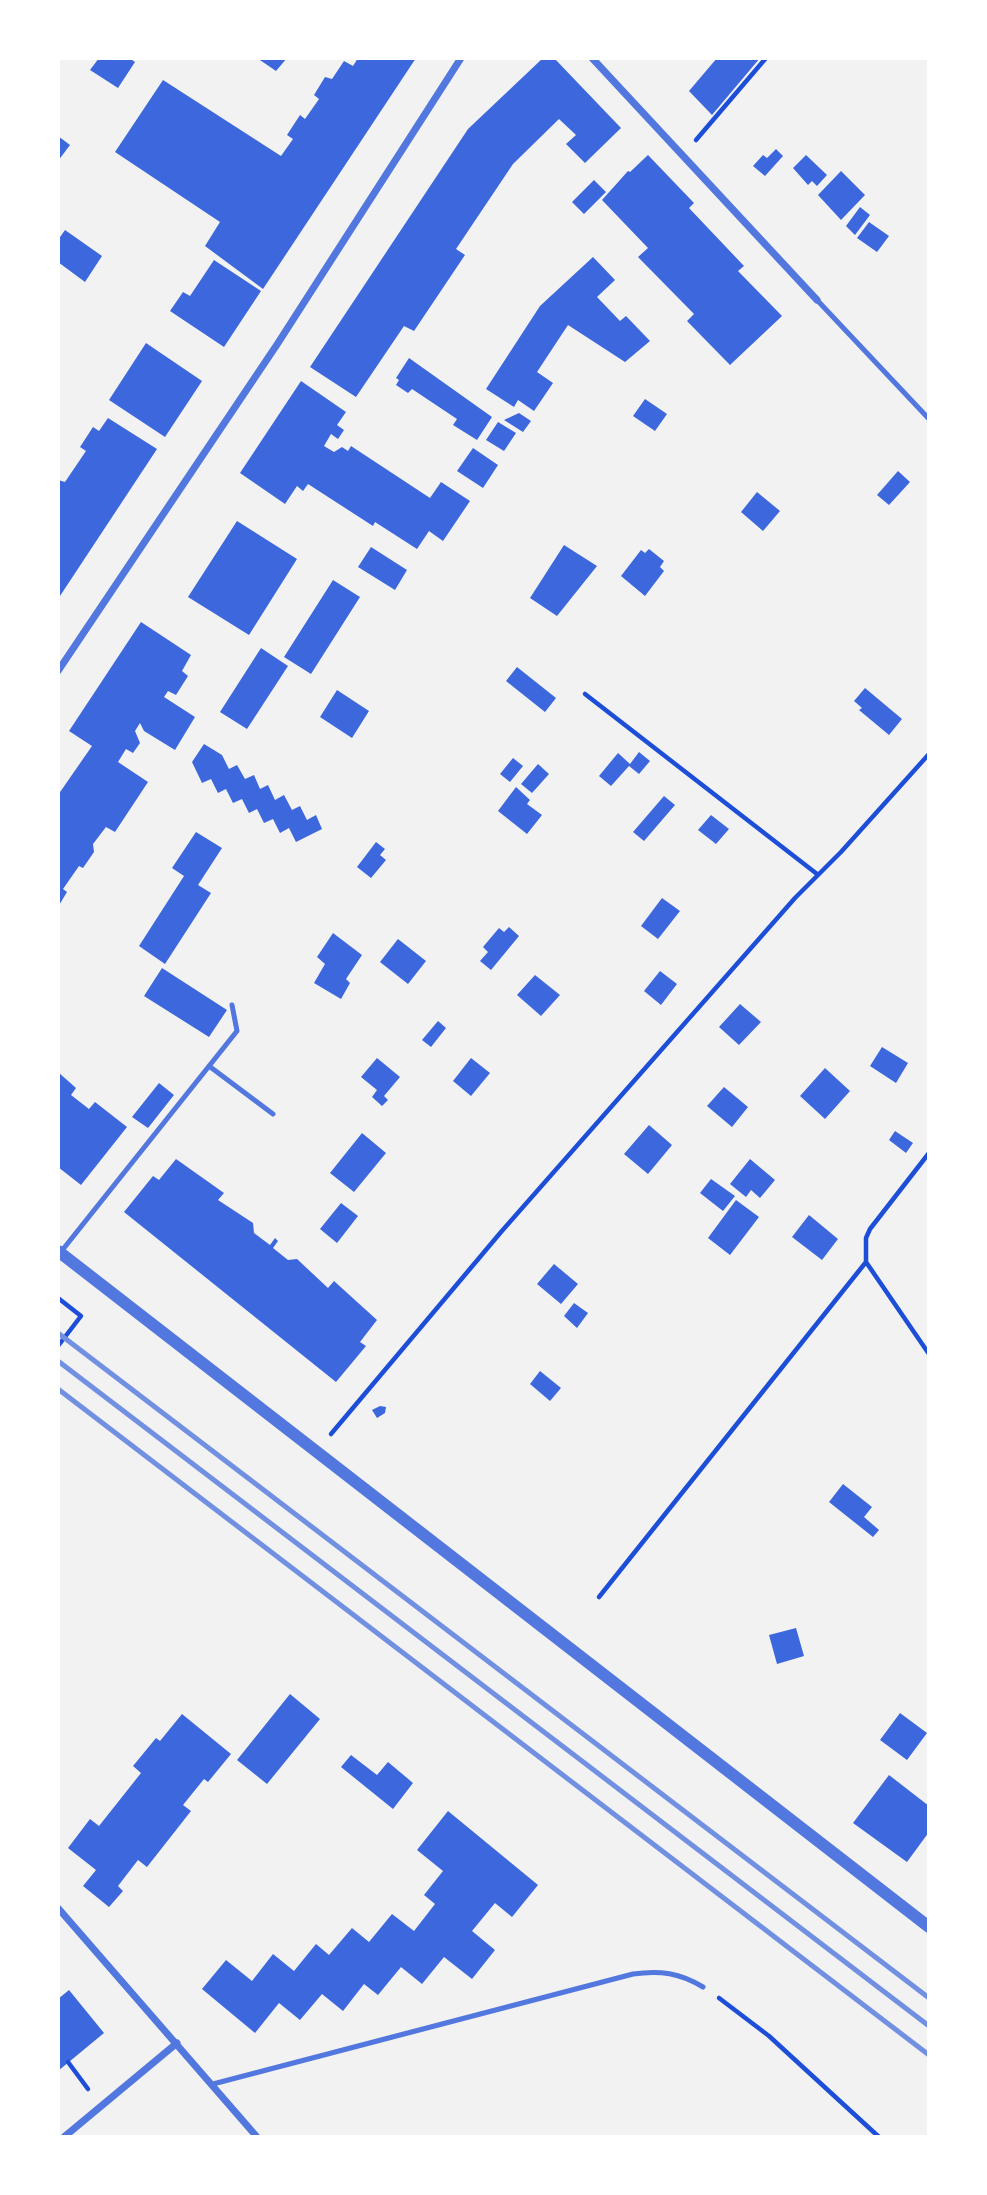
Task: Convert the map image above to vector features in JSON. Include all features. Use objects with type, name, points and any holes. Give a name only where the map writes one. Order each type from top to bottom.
[{"type":"street","points":[[58,671],[278,343],[461,58]]},
{"type":"street","points":[[592,58],[817,300]]},
{"type":"street","points":[[59,1252],[314,1453],[929,1927]]},
{"type":"street","points":[[58,1908],[257,2137]]},
{"type":"street","points":[[64,2137],[177,2043]]},
{"type":"lane","points":[[817,300],[929,419]]},
{"type":"lane","points":[[59,1252],[237,1031],[232,1005]]},
{"type":"lane","points":[[209,1066],[273,1114]]},
{"type":"lane","points":[[213,2084],[633,1974],[681,1974],[703,1987]]},
{"type":"path","points":[[682,155],[766,58]]},
{"type":"path","points":[[586,694],[817,874]]},
{"type":"path","points":[[314,1453],[517,1213],[817,874],[929,754]]},
{"type":"path","points":[[929,1153],[870,1229],[866,1238],[866,1262],[929,1354]]},
{"type":"path","points":[[599,1597],[866,1262]]},
{"type":"path","points":[[58,1298],[81,1316],[58,1346]]},
{"type":"path","points":[[703,1987],[769,2036],[879,2137]]},
{"type":"path","points":[[68,2062],[101,2107]]},
{"type":"building","points":[[99,58],[129,58],[135,62],[118,88],[90,70]]},
{"type":"building","points":[[257,58],[287,58],[276,71]]},
{"type":"building","points":[[358,58],[416,58],[263,289],[205,246],[220,222],[115,152],[163,80],[281,156],[293,139],[287,135],[300,115],[305,119],[319,99],[314,95],[325,77],[332,79],[344,61],[353,66]]},
{"type":"building","points":[[543,58],[554,58],[621,128],[585,163],[566,144],[576,135],[559,119],[513,164],[456,249],[465,255],[414,331],[404,326],[356,397],[310,367],[468,129]]},
{"type":"building","points":[[717,58],[760,58],[712,115],[689,91]]},
{"type":"building","points":[[58,136],[70,145],[58,161]]},
{"type":"building","points":[[776,149],[783,156],[765,176],[753,166],[763,155],[767,158]]},
{"type":"building","points":[[648,155],[694,203],[689,208],[744,266],[738,271],[782,316],[730,365],[687,321],[694,314],[638,257],[648,248],[602,200],[628,171]]},
{"type":"building","points":[[806,155],[827,175],[817,186],[812,181],[808,185],[793,168]]},
{"type":"building","points":[[841,171],[865,195],[841,220],[818,195]]},
{"type":"building","points":[[594,180],[606,192],[584,214],[572,202]]},
{"type":"building","points":[[860,207],[870,215],[855,235],[846,226]]},
{"type":"building","points":[[869,222],[889,236],[877,252],[857,238]]},
{"type":"building","points":[[65,230],[102,256],[85,282],[58,262],[58,240]]},
{"type":"building","points":[[593,257],[615,280],[597,297],[620,321],[626,316],[650,341],[625,362],[568,325],[537,372],[553,383],[534,411],[518,400],[514,407],[486,389],[540,306]]},
{"type":"building","points":[[214,260],[261,291],[224,347],[170,311],[183,292],[190,296]]},
{"type":"building","points":[[146,343],[202,381],[165,437],[109,400]]},
{"type":"building","points":[[409,358],[492,417],[477,440],[453,425],[457,419],[412,389],[408,393],[396,385],[399,380],[396,378]]},
{"type":"building","points":[[301,381],[346,412],[337,425],[344,430],[338,439],[331,434],[324,446],[334,452],[342,447],[348,451],[351,446],[430,498],[441,482],[470,501],[443,541],[429,531],[417,549],[375,522],[373,526],[308,484],[303,491],[297,486],[285,504],[240,473]]},
{"type":"building","points":[[645,399],[667,414],[655,431],[633,416]]},
{"type":"building","points":[[519,413],[531,421],[523,432],[504,420]]},
{"type":"building","points":[[108,418],[157,449],[58,599],[58,480],[65,482],[86,451],[80,447],[93,427],[99,431]]},
{"type":"building","points":[[498,422],[516,433],[504,451],[486,440]]},
{"type":"building","points":[[473,448],[498,465],[483,488],[457,471]]},
{"type":"building","points":[[898,471],[910,482],[889,505],[877,495]]},
{"type":"building","points":[[757,492],[780,511],[763,531],[741,512]]},
{"type":"building","points":[[237,521],[297,559],[249,635],[188,597]]},
{"type":"building","points":[[564,545],[597,566],[557,616],[530,598]]},
{"type":"building","points":[[371,547],[407,570],[395,590],[358,567]]},
{"type":"building","points":[[649,549],[664,561],[660,567],[664,571],[645,596],[621,576],[641,550],[645,553]]},
{"type":"building","points":[[333,580],[360,597],[311,674],[284,657]]},
{"type":"building","points":[[141,622],[191,655],[182,671],[188,676],[176,695],[168,691],[164,697],[195,717],[175,750],[144,731],[140,723],[135,731],[140,743],[133,753],[126,749],[118,762],[148,782],[115,832],[106,827],[93,844],[94,852],[83,868],[79,866],[63,889],[67,892],[58,907],[58,795],[92,746],[69,731]]},
{"type":"building","points":[[261,648],[288,666],[247,729],[220,712]]},
{"type":"building","points":[[517,667],[556,698],[545,712],[506,681]]},
{"type":"building","points":[[865,688],[902,719],[889,735],[859,710],[862,708],[854,701]]},
{"type":"building","points":[[337,690],[369,711],[352,738],[320,717]]},
{"type":"building","points":[[204,744],[222,755],[229,769],[237,765],[245,779],[254,775],[260,789],[268,785],[275,800],[284,795],[292,810],[300,806],[307,820],[316,815],[322,829],[296,842],[289,828],[280,833],[273,819],[264,823],[257,809],[249,813],[242,799],[233,803],[226,789],[218,793],[211,779],[202,783],[192,762]]},
{"type":"building","points":[[639,752],[650,761],[639,774],[629,766],[611,786],[599,776],[618,753],[630,764]]},
{"type":"building","points":[[513,758],[523,766],[510,782],[500,774]]},
{"type":"building","points":[[538,764],[549,774],[532,793],[521,784]]},
{"type":"building","points":[[516,787],[530,800],[527,804],[542,815],[527,834],[498,811]]},
{"type":"building","points":[[664,796],[675,805],[644,841],[633,832]]},
{"type":"building","points":[[711,815],[729,829],[716,844],[698,830]]},
{"type":"building","points":[[196,832],[222,848],[198,885],[211,893],[165,964],[139,946],[184,876],[172,868]]},
{"type":"building","points":[[376,842],[385,849],[380,855],[386,860],[371,878],[357,867]]},
{"type":"building","points":[[662,898],[680,911],[658,939],[641,926]]},
{"type":"building","points":[[509,927],[519,936],[491,970],[480,961],[488,952],[483,947],[499,928],[504,932]]},
{"type":"building","points":[[333,933],[362,955],[346,979],[350,983],[341,999],[314,983],[325,964],[317,957]]},
{"type":"building","points":[[398,939],[426,961],[408,984],[380,962]]},
{"type":"building","points":[[162,968],[227,1010],[209,1037],[144,996]]},
{"type":"building","points":[[660,971],[677,984],[661,1005],[644,991]]},
{"type":"building","points":[[535,975],[560,995],[541,1016],[517,995]]},
{"type":"building","points":[[740,1004],[761,1022],[739,1045],[719,1027]]},
{"type":"building","points":[[438,1021],[446,1028],[431,1047],[422,1040]]},
{"type":"building","points":[[882,1047],[908,1063],[896,1083],[870,1066]]},
{"type":"building","points":[[377,1058],[400,1077],[384,1096],[388,1100],[382,1106],[372,1097],[377,1090],[361,1077]]},
{"type":"building","points":[[471,1058],[490,1073],[471,1096],[453,1081]]},
{"type":"building","points":[[825,1068],[850,1091],[825,1119],[800,1096]]},
{"type":"building","points":[[58,1072],[76,1088],[71,1095],[89,1109],[95,1102],[127,1127],[81,1185],[58,1167]]},
{"type":"building","points":[[159,1083],[174,1095],[148,1128],[132,1117]]},
{"type":"building","points":[[724,1087],[748,1107],[732,1127],[707,1106]]},
{"type":"building","points":[[649,1125],[672,1145],[648,1174],[624,1154]]},
{"type":"building","points":[[895,1131],[913,1143],[906,1153],[889,1140]]},
{"type":"building","points":[[362,1133],[386,1153],[354,1192],[330,1173]]},
{"type":"building","points":[[176,1159],[224,1193],[218,1200],[253,1223],[254,1233],[270,1245],[275,1238],[278,1241],[273,1248],[288,1260],[297,1259],[328,1288],[334,1281],[377,1320],[360,1342],[366,1346],[336,1382],[124,1212],[153,1176],[159,1180]]},
{"type":"building","points":[[750,1159],[775,1180],[760,1198],[751,1190],[746,1197],[730,1184]]},
{"type":"building","points":[[711,1179],[735,1196],[723,1211],[700,1193]]},
{"type":"building","points":[[736,1200],[759,1217],[730,1255],[708,1238]]},
{"type":"building","points":[[341,1203],[358,1216],[337,1243],[320,1229]]},
{"type":"building","points":[[809,1215],[838,1239],[822,1260],[792,1237]]},
{"type":"building","points":[[554,1264],[578,1284],[561,1304],[537,1284]]},
{"type":"building","points":[[574,1303],[588,1313],[577,1328],[564,1316]]},
{"type":"building","points":[[540,1371],[561,1388],[550,1401],[530,1384]]},
{"type":"building","points":[[380,1406],[386,1407],[385,1413],[377,1418],[372,1410]]},
{"type":"building","points":[[843,1484],[872,1507],[864,1517],[879,1530],[873,1537],[829,1502]]},
{"type":"building","points":[[796,1628],[804,1656],[777,1664],[769,1635]]},
{"type":"building","points":[[290,1694],[320,1719],[267,1784],[237,1760]]},
{"type":"building","points":[[900,1713],[927,1733],[907,1760],[880,1740]]},
{"type":"building","points":[[182,1714],[231,1754],[208,1782],[204,1779],[183,1805],[191,1811],[147,1867],[138,1860],[118,1886],[123,1891],[109,1907],[83,1886],[96,1870],[68,1848],[90,1819],[99,1826],[141,1773],[133,1766],[156,1738],[160,1741]]},
{"type":"building","points":[[351,1755],[377,1775],[388,1762],[413,1783],[393,1809],[341,1767]]},
{"type":"building","points":[[889,1775],[929,1806],[929,1832],[907,1862],[853,1823]]},
{"type":"building","points":[[448,1811],[538,1885],[512,1917],[495,1903],[472,1931],[495,1950],[472,1979],[444,1957],[422,1984],[401,1967],[378,1995],[364,1984],[343,2011],[322,1994],[300,2020],[279,2003],[255,2033],[202,1989],[226,1960],[252,1981],[273,1954],[294,1971],[316,1944],[329,1955],[352,1928],[369,1942],[392,1914],[414,1931],[435,1904],[424,1895],[443,1871],[417,1850]]},
{"type":"building","points":[[69,1990],[104,2033],[58,2071],[58,1999]]},
{"type":"railway","points":[[58,1333],[929,1998]]},
{"type":"railway","points":[[58,1361],[929,2026]]},
{"type":"railway","points":[[58,1389],[929,2055]]}]
